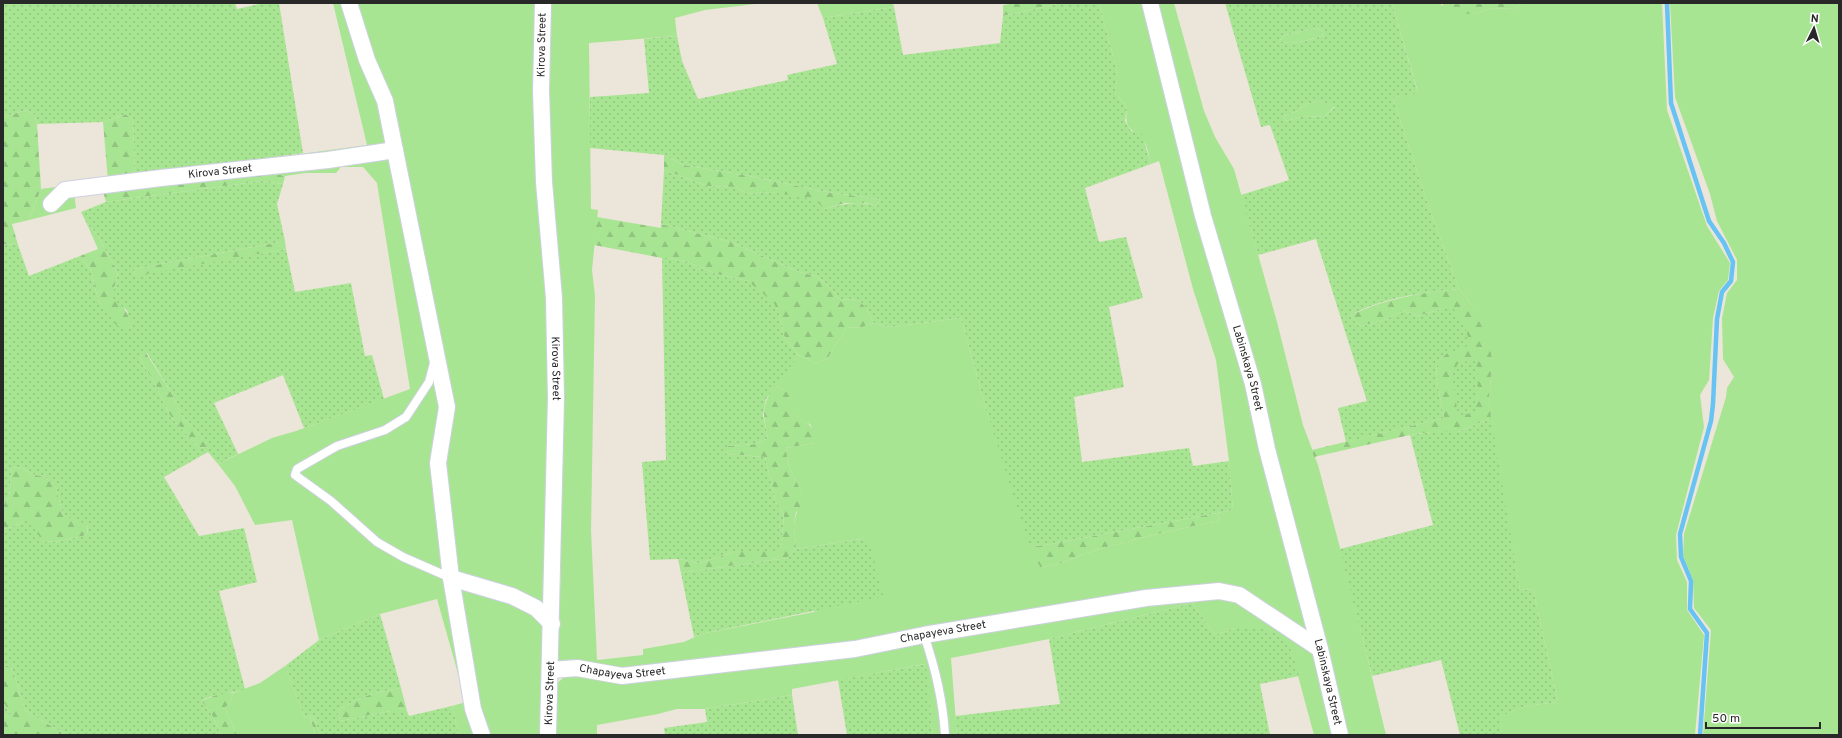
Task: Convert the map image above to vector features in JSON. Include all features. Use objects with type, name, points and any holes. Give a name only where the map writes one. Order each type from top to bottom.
[{"type":"street","points":[[349,3],[367,60],[385,101],[447,407],[438,463],[451,578],[473,709],[482,735]]},
{"type":"street","name":"Kirova Street","points":[[543,3],[542,114],[544,182],[554,298],[556,398],[551,670],[548,735]]},
{"type":"street","name":"Labinskaya Street","points":[[1150,3],[1203,216],[1253,384],[1266,449],[1320,649],[1340,735]]},
{"type":"street","name":"Kirova Street","points":[[51,204],[65,190],[328,160],[395,150]]},
{"type":"street","points":[[451,578],[512,596],[536,608],[552,624]]},
{"type":"street","name":"Chapayeva Street","points":[[551,670],[577,668],[622,676],[855,649],[924,635],[1146,598],[1219,591],[1238,595],[1320,649]]},
{"type":"lane","points":[[437,352],[429,382],[406,417],[385,430],[337,446],[301,466],[297,469],[295,475],[331,501],[378,542],[402,557],[451,578]]},
{"type":"lane","points":[[924,635],[932,659],[943,712],[945,735]]},
{"type":"green space","points":[[3,3],[235,3],[237,9],[264,3],[279,3],[303,153],[135,177],[133,119],[125,114],[103,122],[37,124],[34,114],[26,110],[3,117]]},
{"type":"green space","points":[[333,3],[345,3],[381,105],[443,408],[433,463],[478,735],[459,735],[452,706],[466,702],[437,599],[380,614],[319,640],[292,520],[255,525],[235,486],[218,464],[272,438],[296,431],[410,389],[377,183],[363,167],[341,167],[336,173],[305,173],[285,176],[262,171],[74,192],[76,208],[29,220],[41,189],[367,145]]},
{"type":"green space","points":[[352,3],[537,3],[551,334],[542,735],[487,735],[477,704],[441,460],[450,407],[405,158],[391,94],[369,55]]},
{"type":"green space","points":[[548,3],[765,3],[705,10],[675,18],[677,36],[589,43],[591,209],[598,210],[592,270],[595,296],[591,530],[597,660],[643,655],[643,649],[684,642],[701,634],[814,612],[868,538],[796,549],[794,523],[802,493],[788,464],[786,448],[815,443],[811,425],[794,415],[784,390],[774,386],[799,355],[815,363],[827,359],[846,328],[862,327],[874,323],[890,327],[961,318],[986,409],[1040,567],[1055,565],[1086,553],[1140,538],[1219,521],[1217,513],[1233,510],[1229,461],[1216,360],[1193,289],[1159,161],[1151,164],[1145,143],[1128,125],[1126,115],[1127,107],[1115,90],[1118,75],[1099,3],[1146,3],[1249,387],[1313,641],[1238,591],[627,671],[556,664],[561,573],[559,308],[547,128]]},
{"type":"green space","points":[[817,3],[893,3],[894,7],[823,18]]},
{"type":"green space","points":[[1016,3],[1062,3],[1003,16],[1003,5]]},
{"type":"green space","points":[[1062,3],[1099,3],[1118,75],[1115,90],[1127,107],[1125,121],[1131,131],[1142,134],[1151,164],[1085,188],[1099,242],[1126,237],[1143,298],[1109,307],[1124,387],[1074,397],[1082,462],[1189,448],[1193,466],[1229,461],[1233,510],[1040,546],[1029,545],[986,409],[961,318],[890,327],[874,323],[867,309],[859,300],[839,299],[830,287],[816,276],[799,272],[731,242],[661,224],[664,170],[707,186],[736,187],[747,194],[771,192],[815,199],[824,209],[844,204],[857,203],[877,206],[880,199],[827,192],[749,176],[684,165],[664,155],[590,148],[590,97],[649,93],[644,39],[677,36],[682,61],[698,99],[788,80],[787,75],[837,64],[823,18],[894,7],[903,55],[1000,43],[1003,16]]},
{"type":"green space","points":[[1154,3],[1174,3],[1204,111],[1215,137],[1234,169],[1277,322],[1303,425],[1318,465],[1347,574],[1386,735],[1346,735],[1212,230]]},
{"type":"green space","points":[[1225,3],[1392,3],[1418,93],[1393,98],[1429,208],[1459,289],[1418,294],[1390,300],[1363,309],[1351,315],[1359,326],[1379,322],[1404,311],[1418,316],[1441,309],[1454,309],[1466,330],[1470,345],[1446,354],[1437,362],[1436,377],[1444,418],[1346,442],[1338,408],[1367,401],[1316,239],[1258,255],[1241,195],[1289,180],[1270,125],[1261,127]],"holes":[[[1317,28],[1322,30],[1324,35],[1296,43],[1279,41],[1285,35]],[[1320,101],[1335,107],[1325,116],[1301,117],[1286,121],[1284,116],[1298,111],[1306,104]]]},
{"type":"green space","points":[[1392,3],[1441,3],[1441,5],[1473,14],[1494,8],[1513,9],[1523,3],[1662,3],[1667,110],[1707,226],[1730,263],[1728,280],[1719,291],[1713,318],[1709,380],[1700,395],[1704,427],[1676,535],[1677,560],[1687,582],[1687,610],[1704,635],[1695,735],[1502,735],[1498,717],[1526,706],[1558,702],[1533,589],[1520,590],[1491,426],[1489,397],[1492,369],[1472,305],[1459,289],[1429,208],[1393,98],[1418,92]]},
{"type":"green space","points":[[1441,3],[1523,3],[1513,9],[1494,8],[1473,14],[1452,14]]},
{"type":"green space","points":[[1670,3],[1839,3],[1839,735],[1703,735],[1711,630],[1694,608],[1693,580],[1683,556],[1684,534],[1726,397],[1727,388],[1734,377],[1723,359],[1722,318],[1727,293],[1737,280],[1737,260],[1717,221],[1710,194],[1675,97]]},
{"type":"green space","points":[[1317,28],[1322,30],[1324,35],[1296,43],[1279,41],[1285,35]]},
{"type":"green space","points":[[1320,101],[1335,106],[1325,116],[1301,117],[1286,121],[1284,116],[1298,111],[1306,104]]},
{"type":"green space","points":[[26,110],[34,114],[37,124],[41,189],[29,220],[12,224],[18,245],[3,244],[3,117]]},
{"type":"green space","points":[[125,114],[133,119],[135,177],[108,181],[103,122]]},
{"type":"green space","points":[[664,155],[684,165],[749,176],[827,192],[880,199],[877,206],[866,203],[845,203],[824,209],[771,192],[747,194],[736,187],[707,186],[664,170]]},
{"type":"green space","points":[[262,171],[285,176],[283,184],[262,181],[106,202],[103,191]]},
{"type":"green space","points":[[262,181],[283,184],[277,204],[285,241],[134,269],[135,276],[286,249],[295,292],[351,283],[365,356],[372,355],[384,399],[304,428],[283,375],[214,403],[238,454],[218,464],[208,452],[164,477],[199,536],[244,528],[257,582],[219,591],[245,689],[212,696],[201,701],[210,711],[221,735],[66,735],[25,710],[10,665],[3,667],[3,529],[12,527],[24,521],[35,523],[41,541],[55,542],[87,535],[88,525],[63,515],[56,487],[44,476],[35,475],[22,468],[12,467],[9,497],[3,506],[3,244],[18,245],[29,276],[80,256],[91,270],[98,300],[116,325],[128,330],[132,323],[129,320],[127,310],[113,300],[118,273],[97,234],[86,222],[81,212],[106,202]],"holes":[[[147,353],[174,397],[181,415],[201,436],[207,447],[199,448],[171,417],[140,356]]]},
{"type":"green space","points":[[597,217],[661,228],[661,224],[731,242],[799,272],[816,276],[830,287],[839,299],[859,300],[867,309],[874,323],[862,327],[846,328],[827,359],[815,363],[799,355],[785,339],[779,314],[748,281],[716,274],[690,263],[670,258],[662,258],[594,245]]},
{"type":"green space","points":[[86,222],[97,234],[118,273],[114,289],[132,323],[128,331],[116,326],[98,300],[91,270],[80,256],[98,249]]},
{"type":"green space","points":[[285,241],[286,249],[135,277],[134,269]]},
{"type":"green space","points":[[662,258],[670,258],[690,263],[716,274],[748,281],[774,303],[779,314],[785,339],[799,355],[766,399],[763,415],[768,438],[756,444],[728,446],[726,454],[765,457],[776,502],[784,515],[781,548],[774,551],[735,551],[699,563],[678,559],[650,560],[642,462],[666,460]]},
{"type":"green space","points":[[1459,289],[1472,305],[1491,347],[1492,369],[1489,397],[1491,418],[1458,432],[1431,432],[1410,435],[1314,457],[1312,450],[1444,418],[1436,377],[1437,362],[1446,354],[1441,309],[1418,316],[1404,311],[1379,322],[1359,326],[1351,315],[1364,309],[1404,297]]},
{"type":"green space","points":[[146,353],[174,397],[181,415],[201,436],[207,447],[199,448],[171,417],[140,356]]},
{"type":"green space","points":[[1476,361],[1478,378],[1476,412],[1458,416],[1452,374],[1459,362]]},
{"type":"green space","points":[[774,386],[784,390],[793,397],[794,415],[810,425],[815,437],[815,443],[786,448],[788,464],[802,493],[803,506],[796,512],[794,523],[796,549],[787,558],[681,573],[678,559],[699,563],[735,551],[781,548],[784,515],[776,502],[765,457],[726,454],[727,446],[756,444],[768,438],[764,411],[767,400]]},
{"type":"green space","points":[[1491,418],[1520,590],[1533,589],[1558,702],[1526,706],[1499,717],[1502,735],[1460,735],[1441,660],[1372,676],[1340,549],[1433,525],[1410,435],[1431,432],[1458,432]]},
{"type":"green space","points":[[12,467],[22,468],[35,475],[44,476],[56,487],[63,515],[88,524],[87,535],[55,542],[41,541],[24,521],[12,527],[3,529],[3,506],[9,497]]},
{"type":"green space","points":[[1217,513],[1219,521],[1124,542],[1086,553],[1055,565],[1040,567],[1029,545],[1040,546]]},
{"type":"green space","points":[[868,538],[883,595],[882,597],[701,634],[694,637],[681,573],[787,558],[796,549]]},
{"type":"green space","points":[[1239,598],[1300,640],[1317,659],[1336,735],[1314,735],[1291,650],[1235,628],[1215,635],[1192,603],[1049,639],[951,658],[957,735],[933,735],[925,664],[792,689],[792,695],[705,709],[677,709],[597,725],[597,735],[555,735],[556,684],[567,675],[628,680],[1159,599]]},
{"type":"green space","points":[[1192,603],[1215,635],[1235,628],[1259,628],[1278,634],[1291,650],[1299,676],[1260,684],[1270,735],[957,735],[955,716],[1060,704],[1049,639]]},
{"type":"green space","points":[[380,614],[401,688],[368,695],[346,705],[339,710],[338,716],[341,721],[390,711],[407,711],[409,716],[452,706],[459,735],[320,735],[313,715],[305,718],[285,666],[319,640]]},
{"type":"green space","points":[[926,664],[933,735],[847,735],[838,680]]},
{"type":"green space","points":[[10,665],[25,710],[66,735],[3,735],[3,717],[11,714],[3,702],[3,667]]},
{"type":"green space","points":[[285,666],[305,718],[310,716],[315,735],[237,735],[225,708],[231,701],[233,693],[260,683]]},
{"type":"green space","points":[[401,688],[407,711],[390,711],[341,721],[338,716],[339,710],[361,698],[376,693]]},
{"type":"green space","points":[[221,693],[233,693],[231,701],[225,708],[237,735],[221,735],[210,711],[201,701]]},
{"type":"green space","points":[[792,695],[798,735],[665,735],[664,728],[707,722],[705,709]]},
{"type":"green space","points":[[3,702],[11,714],[3,717]]},
{"type":"green space","points":[[313,715],[320,735],[315,735],[310,716]]},
{"type":"waterway","points":[[1667,3],[1671,103],[1709,221],[1724,243],[1733,262],[1731,281],[1722,292],[1717,319],[1711,421],[1680,534],[1681,557],[1691,581],[1690,609],[1707,633],[1700,735]]}]
